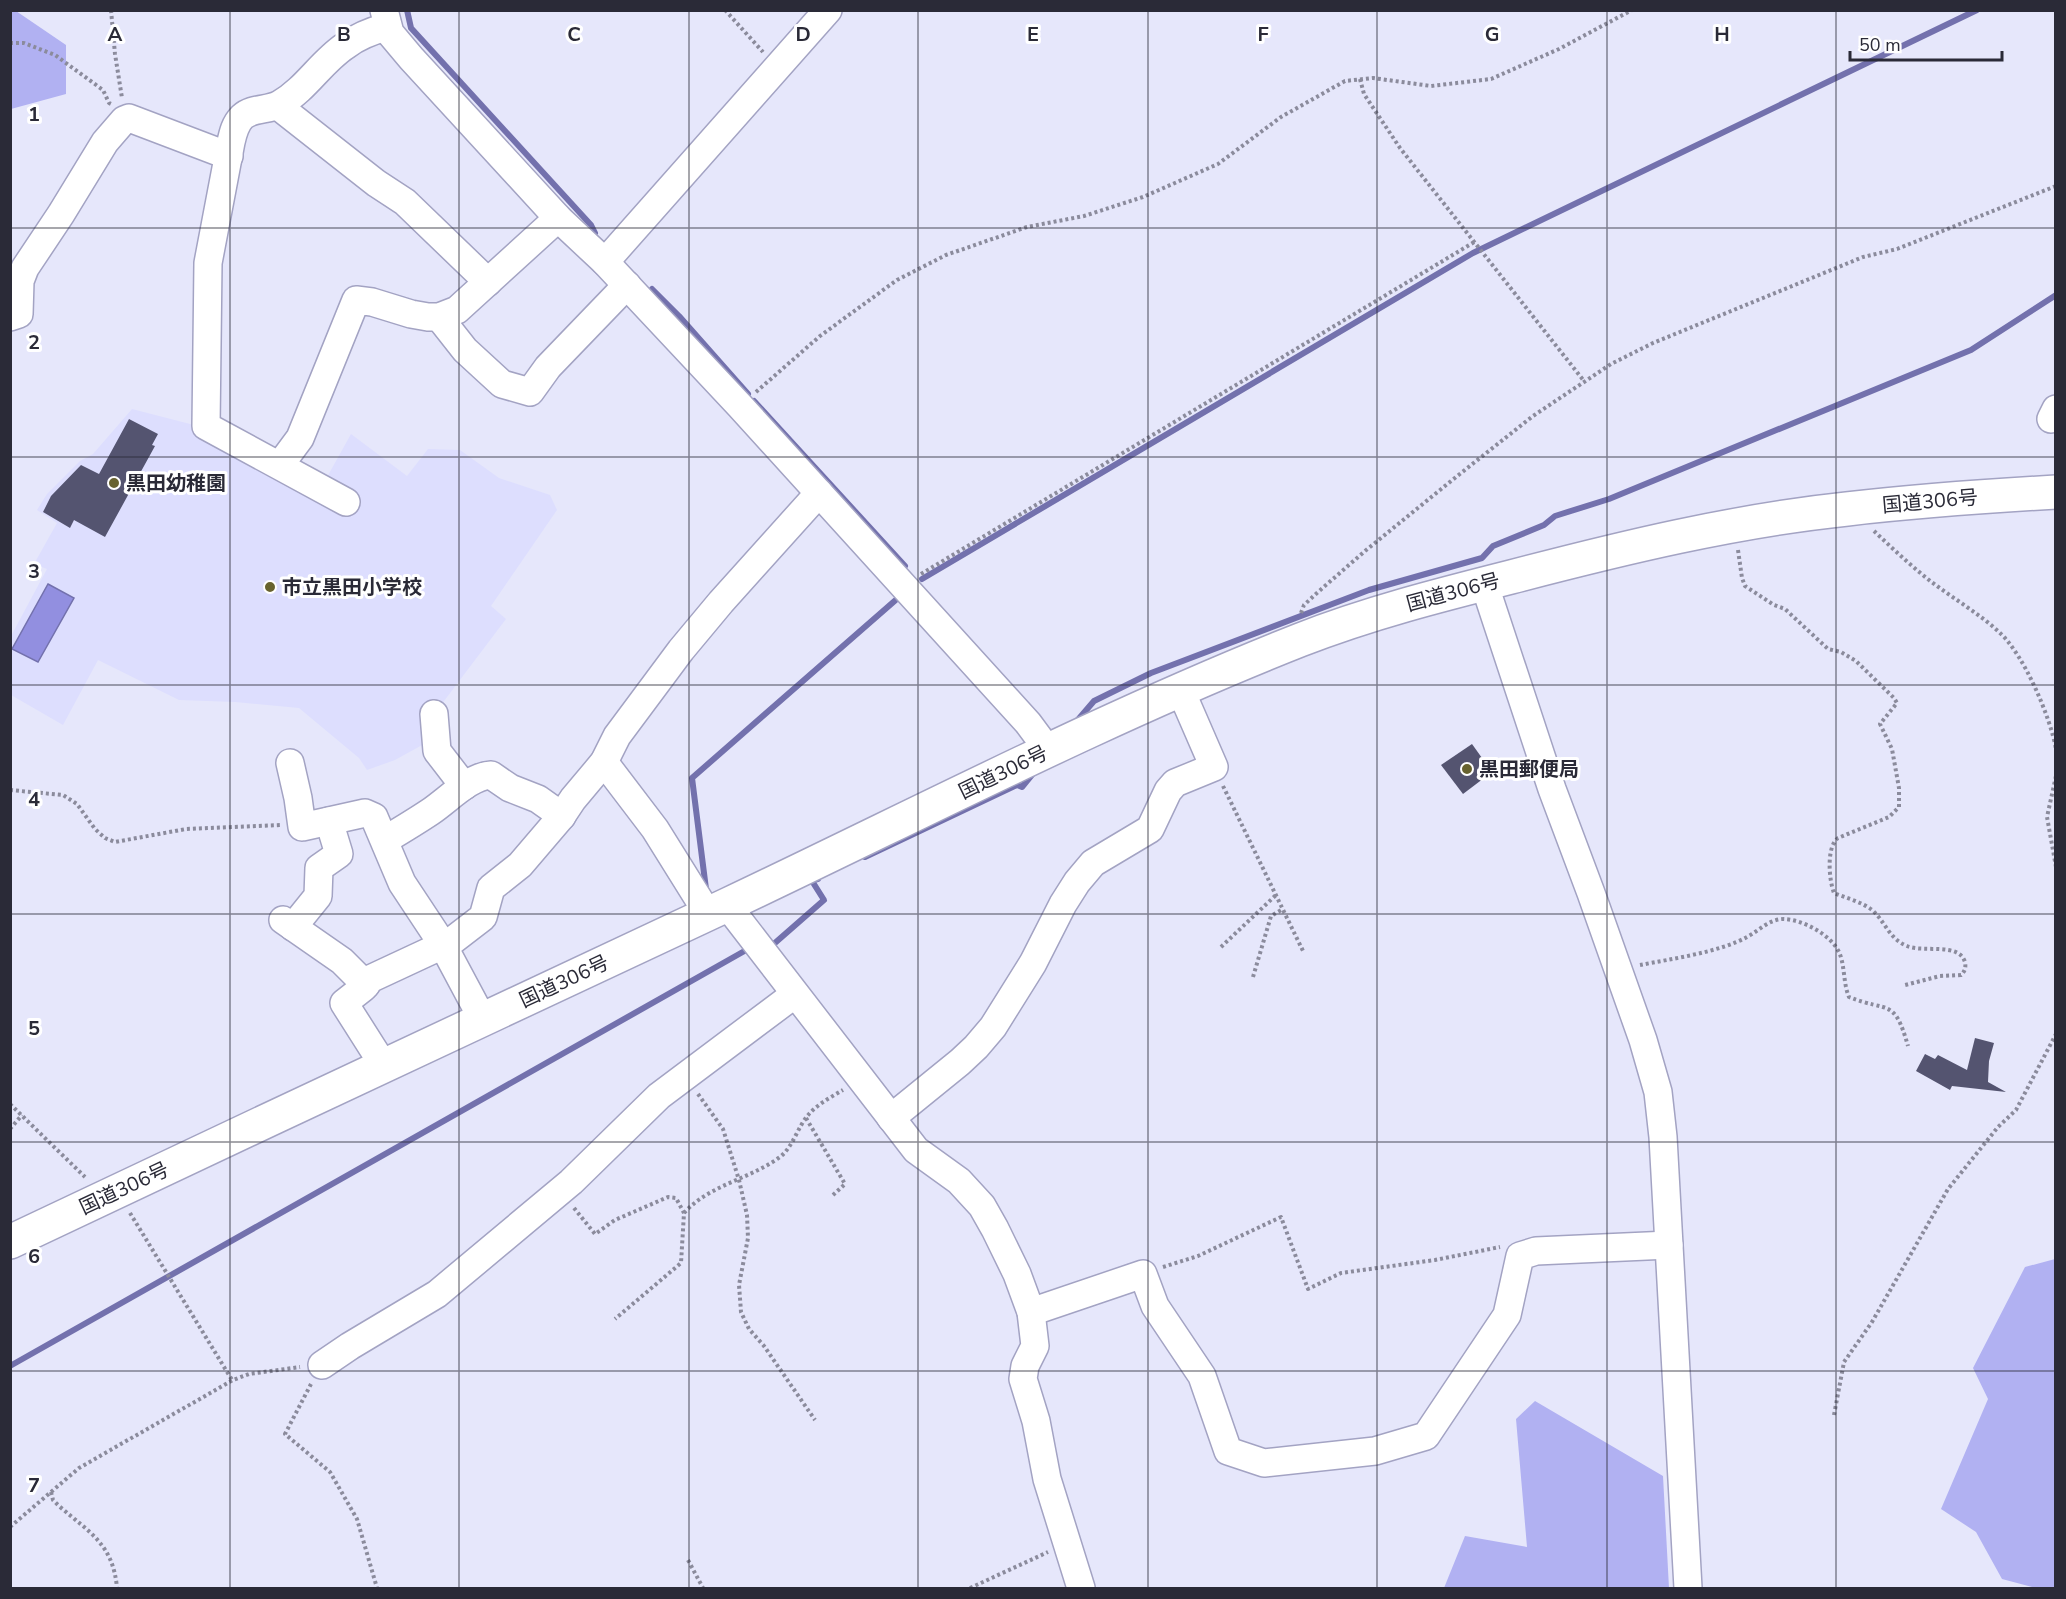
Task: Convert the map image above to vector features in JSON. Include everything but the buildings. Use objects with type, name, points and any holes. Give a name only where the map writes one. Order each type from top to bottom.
[{"type":"highway","name":"国道306号","points":[[10,1242],[718,909],[1048,750],[1302,640],[1438,595],[1608,552],[1736,525],[1862,507],[1952,498],[2055,492]]},
{"type":"street","points":[[605,262],[828,10]]},
{"type":"street","points":[[346,502],[206,426],[208,263],[234,129],[241,118],[250,111],[278,106],[293,95],[344,46],[385,19],[390,33],[411,58],[558,218],[605,262],[740,406],[1028,723],[1048,750]]},
{"type":"street","points":[[278,106],[376,183],[405,202],[488,282]]},
{"type":"street","points":[[10,317],[19,314],[20,281],[24,267],[62,214],[123,113],[129,118],[229,156]]},
{"type":"street","points":[[280,465],[300,438],[356,300],[395,308],[411,314],[439,317],[457,310],[558,218]]},
{"type":"street","points":[[439,317],[465,350],[502,384],[530,392],[548,368],[627,285]]},
{"type":"street","points":[[384,1066],[344,1003],[370,979],[443,946],[483,916],[491,888],[520,865],[561,816],[604,762],[617,736],[681,650],[819,493]]},
{"type":"street","points":[[1484,584],[1552,789],[1643,1040],[1658,1092],[1662,1116],[1688,1588]]},
{"type":"street","points":[[891,1118],[960,1062],[993,1027],[1033,963],[1063,904],[1093,863],[1150,829],[1168,791],[1175,783],[1215,766],[1181,691]]},
{"type":"street","points":[[434,714],[437,751],[464,786]]},
{"type":"street","points":[[604,762],[718,909],[795,994],[916,1150],[959,1181],[981,1206],[995,1229],[1017,1274],[1031,1312],[1035,1346],[1025,1366],[1023,1379],[1035,1421],[1047,1479],[1081,1588]]},
{"type":"street","points":[[290,763],[302,827],[365,813],[377,822],[402,883],[443,946],[483,1020]]},
{"type":"street","points":[[385,840],[446,801],[464,786],[491,775],[510,788],[538,799],[561,816]]},
{"type":"street","points":[[329,821],[339,854],[319,868],[318,896],[288,924],[342,961],[366,985]]},
{"type":"street","points":[[322,1365],[437,1294],[560,1191],[659,1096],[795,994]]},
{"type":"street","points":[[1031,1312],[1143,1274],[1155,1306],[1203,1376],[1228,1451],[1264,1463],[1375,1451],[1426,1436],[1506,1315],[1520,1256],[1536,1251],[1669,1245]]},
{"type":"path","points":[[111,10],[123,113]]},
{"type":"path","points":[[725,10],[778,68]]},
{"type":"path","points":[[740,406],[820,336],[897,280],[946,255],[1028,227],[1084,216],[1154,193],[1218,164],[1281,117],[1345,81],[1373,78],[1431,86],[1491,79],[1559,49],[1632,10]]},
{"type":"path","points":[[10,43],[24,43],[55,55],[104,90],[109,103],[123,113]]},
{"type":"path","points":[[1360,79],[1364,94],[1400,148],[1584,381]]},
{"type":"path","points":[[1302,623],[1301,614],[1304,604],[1365,551],[1533,416],[1611,364],[1653,343],[1863,257],[1897,249],[2055,186]]},
{"type":"path","points":[[904,586],[1477,243]]},
{"type":"path","points":[[1862,507],[1864,521],[1887,544],[1929,580],[2001,633],[2020,658],[2033,685],[2054,739],[2055,749]]},
{"type":"path","points":[[1736,525],[1742,578],[1745,586],[1774,605],[1785,609],[1828,649],[1841,652],[1856,661],[1894,698],[1897,704],[1880,724],[1892,749],[1899,788],[1899,807],[1889,817],[1838,838],[1832,842],[1830,851],[1834,893],[1874,911],[1898,942],[1917,950],[1956,951],[1966,964],[1965,971],[1961,975],[1940,976],[1905,985]]},
{"type":"path","points":[[1215,766],[1304,953]]},
{"type":"path","points":[[2055,776],[2047,817],[2055,867]]},
{"type":"path","points":[[10,790],[63,795],[76,804],[95,829],[115,842],[186,829],[302,824]]},
{"type":"path","points":[[1221,947],[1276,895]]},
{"type":"path","points":[[1253,977],[1271,916],[1283,909]]},
{"type":"path","points":[[1619,972],[1721,947],[1746,938],[1773,920],[1785,919],[1805,924],[1832,943],[1839,952],[1845,988],[1849,997],[1886,1007],[1897,1015],[1902,1023],[1908,1046]]},
{"type":"path","points":[[1834,1414],[1844,1362],[1872,1322],[1948,1189],[2021,1102],[2055,1034]]},
{"type":"path","points":[[684,1213],[702,1198],[780,1156],[806,1118],[819,1104],[850,1086],[859,1076]]},
{"type":"path","points":[[686,1077],[723,1129],[739,1180],[748,1229],[739,1285],[741,1312],[749,1329],[764,1346],[815,1420]]},
{"type":"path","points":[[10,1104],[92,1184],[108,1195],[232,1380]]},
{"type":"path","points":[[10,1129],[22,1115]]},
{"type":"path","points":[[806,1118],[845,1184],[832,1196]]},
{"type":"path","points":[[560,1191],[595,1234],[615,1220],[668,1197],[676,1198],[684,1213],[681,1263],[615,1319]]},
{"type":"path","points":[[1143,1274],[1198,1256],[1281,1217],[1308,1289],[1341,1273],[1435,1260],[1501,1247],[1520,1256]]},
{"type":"path","points":[[10,1527],[79,1468],[232,1380],[249,1374],[284,1368],[322,1365]]},
{"type":"path","points":[[322,1365],[285,1434],[330,1472],[357,1519],[377,1588]]},
{"type":"path","points":[[51,1491],[59,1506],[99,1540],[108,1553],[113,1562],[117,1588]]},
{"type":"path","points":[[970,1588],[1067,1543]]},
{"type":"path","points":[[688,1560],[703,1588]]},
{"type":"shaded area","points":[[11,10],[16,11],[66,45],[66,94],[11,109]]},
{"type":"shaded area","name":"市立黒田小学校","points":[[132,409],[194,425],[326,479],[351,434],[407,476],[428,449],[460,450],[499,478],[550,495],[557,510],[491,606],[506,619],[441,705],[424,744],[395,760],[367,770],[359,758],[299,708],[179,700],[98,660],[63,725],[11,695],[11,636],[47,569],[34,564],[57,523],[37,510],[47,494],[80,461],[93,454]]},
{"type":"shaded area","points":[[48,584],[74,598],[38,662],[12,649]]},
{"type":"shaded area","points":[[2055,1259],[2055,1588],[2036,1588],[2002,1579],[1976,1532],[1941,1509],[1988,1399],[1973,1368],[2025,1267]]},
{"type":"shaded area","points":[[1535,1401],[1663,1476],[1669,1588],[1444,1588],[1465,1536],[1527,1547],[1516,1419]]},
{"type":"waterway","points":[[407,10],[411,28],[591,225],[595,233]]},
{"type":"waterway","points":[[922,579],[1473,253],[1977,10]]},
{"type":"waterway","points":[[652,289],[748,394]]},
{"type":"waterway","points":[[1076,722],[1094,701],[1151,673],[1369,590],[1482,558],[1493,546],[1544,525],[1555,516],[1609,499],[1971,350],[2056,295]]},
{"type":"waterway","points":[[754,401],[905,566]]},
{"type":"waterway","points":[[706,889],[692,778],[898,598]]},
{"type":"waterway","points":[[865,857],[1017,785],[1022,787],[1035,771]]},
{"type":"waterway","points":[[768,949],[824,900],[812,881],[818,879]]},
{"type":"waterway","points":[[10,1366],[748,949],[746,946]]},
{"type":"place","name":"黒田幼稚園","points":[[114,483]]},
{"type":"place","name":"市立黒田小学校","points":[[270,587]]},
{"type":"place","name":"黒田郵便局","points":[[1467,769]]}]
